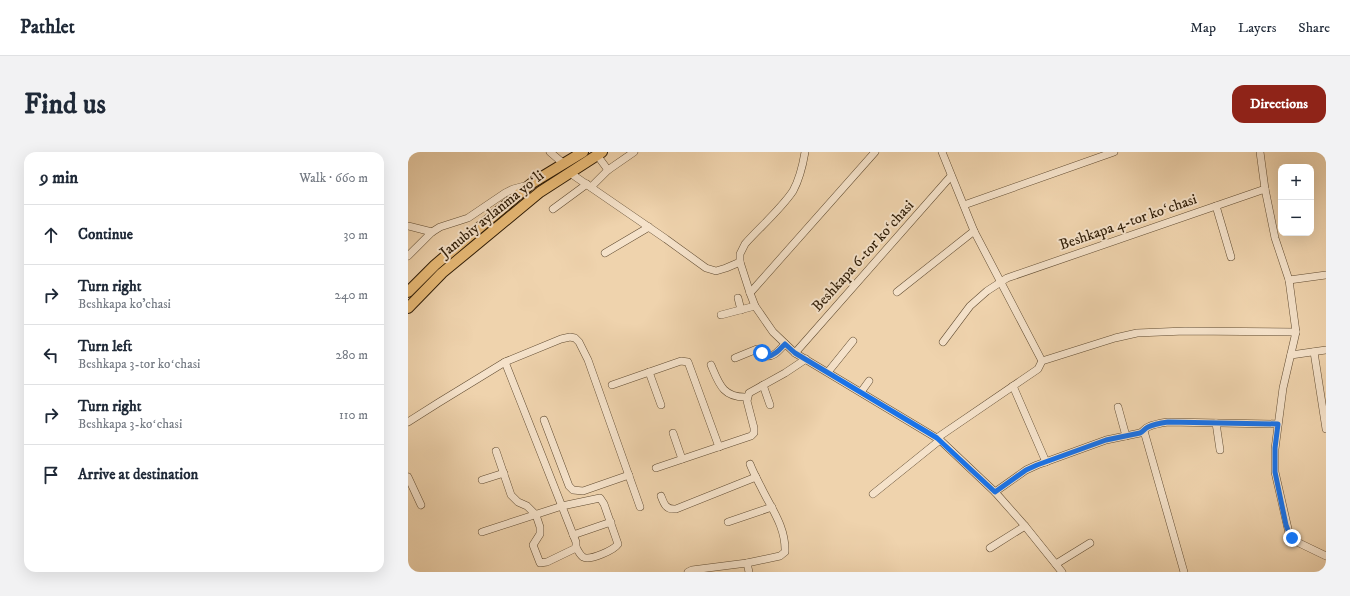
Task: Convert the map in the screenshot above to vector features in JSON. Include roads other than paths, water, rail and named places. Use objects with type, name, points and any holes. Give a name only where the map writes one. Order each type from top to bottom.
[{"type":"highway","name":"Janubiy aylanma yoʻli","points":[[408,292],[435,265],[532,183],[583,152]]},
{"type":"highway","name":"Janubiy aylanma yoʻli","points":[[408,308],[442,273],[540,192],[600,154]]},
{"type":"street","points":[[550,152],[564,164]]},
{"type":"street","points":[[553,209],[589,186],[608,170],[634,152]]},
{"type":"street","points":[[805,152],[799,177],[794,189],[786,200],[745,244],[740,254],[740,262],[755,306],[772,332],[795,353],[939,439],[995,492],[1062,572]]},
{"type":"street","points":[[750,293],[875,152]]},
{"type":"street","points":[[942,152],[974,231],[1042,361]]},
{"type":"street","points":[[964,205],[1114,152]]},
{"type":"street","points":[[1260,152],[1265,189],[1275,238],[1289,280],[1296,332],[1283,388],[1275,448],[1275,472],[1289,533],[1297,542],[1326,556]]},
{"type":"street","points":[[600,154],[608,170]]},
{"type":"street","points":[[570,173],[706,268],[716,271],[740,262]]},
{"type":"street","name":"Beshkapa 6-tor koʻchasi","points":[[795,353],[951,176]]},
{"type":"street","points":[[408,256],[432,232],[440,227],[468,218],[513,189],[532,183]]},
{"type":"street","name":"Beshkapa 4-tor koʻchasi","points":[[943,342],[970,306],[987,291],[1007,278],[1265,189]]},
{"type":"street","points":[[1216,206],[1231,257]]},
{"type":"street","points":[[408,226],[432,232]]},
{"type":"street","points":[[605,253],[649,227]]},
{"type":"street","points":[[897,292],[974,231]]},
{"type":"street","points":[[1289,280],[1326,275]]},
{"type":"street","points":[[738,298],[741,310]]},
{"type":"street","points":[[721,315],[755,306]]},
{"type":"street","points":[[872,494],[939,439],[1038,369],[1042,361],[1115,338],[1137,333],[1185,331],[1296,332]]},
{"type":"street","points":[[408,422],[505,362],[561,339],[570,337],[575,338],[580,342],[588,360],[640,507]]},
{"type":"street","points":[[828,372],[853,341]]},
{"type":"street","points":[[735,358],[757,349],[761,350],[764,356],[772,356],[785,344]]},
{"type":"street","points":[[1291,355],[1326,350]]},
{"type":"street","points":[[1314,352],[1326,429]]},
{"type":"street","points":[[656,468],[751,436],[754,433],[747,401],[749,393],[785,373],[806,359]]},
{"type":"street","points":[[612,385],[682,361],[688,362],[719,447]]},
{"type":"street","points":[[482,532],[562,506],[600,498],[604,504],[618,544],[616,548],[611,551],[586,558],[581,556],[576,547],[576,542],[573,535],[562,506],[505,362]]},
{"type":"street","points":[[711,365],[722,388],[730,394],[747,397]]},
{"type":"street","points":[[649,372],[661,405]]},
{"type":"street","points":[[862,392],[869,382]]},
{"type":"street","points":[[763,384],[770,404]]},
{"type":"street","points":[[1013,386],[1046,462]]},
{"type":"street","points":[[1118,407],[1126,436]]},
{"type":"street","points":[[544,420],[569,486],[573,490],[583,491],[629,475]]},
{"type":"street","points":[[995,492],[1026,470],[1106,440],[1144,431],[1148,427],[1168,422],[1278,424]]},
{"type":"street","points":[[1216,423],[1220,450]]},
{"type":"street","points":[[1144,431],[1184,572]]},
{"type":"street","points":[[673,432],[682,459]]},
{"type":"street","points":[[496,451],[509,490],[514,499],[532,510],[536,515],[540,527],[540,534],[534,545],[540,563],[547,562],[576,547]]},
{"type":"street","points":[[688,572],[692,570],[747,563],[780,556],[784,552],[785,547],[782,529],[777,516],[750,464]]},
{"type":"street","points":[[482,480],[504,473]]},
{"type":"street","points":[[408,477],[422,505]]},
{"type":"street","points":[[661,496],[665,505],[671,509],[676,509],[756,477]]},
{"type":"street","points":[[728,522],[772,507]]},
{"type":"street","points":[[573,535],[611,522]]},
{"type":"street","points":[[990,548],[1025,526]]},
{"type":"street","points":[[1056,564],[1090,543]]},
{"type":"street","points":[[747,563],[749,572]]}]
